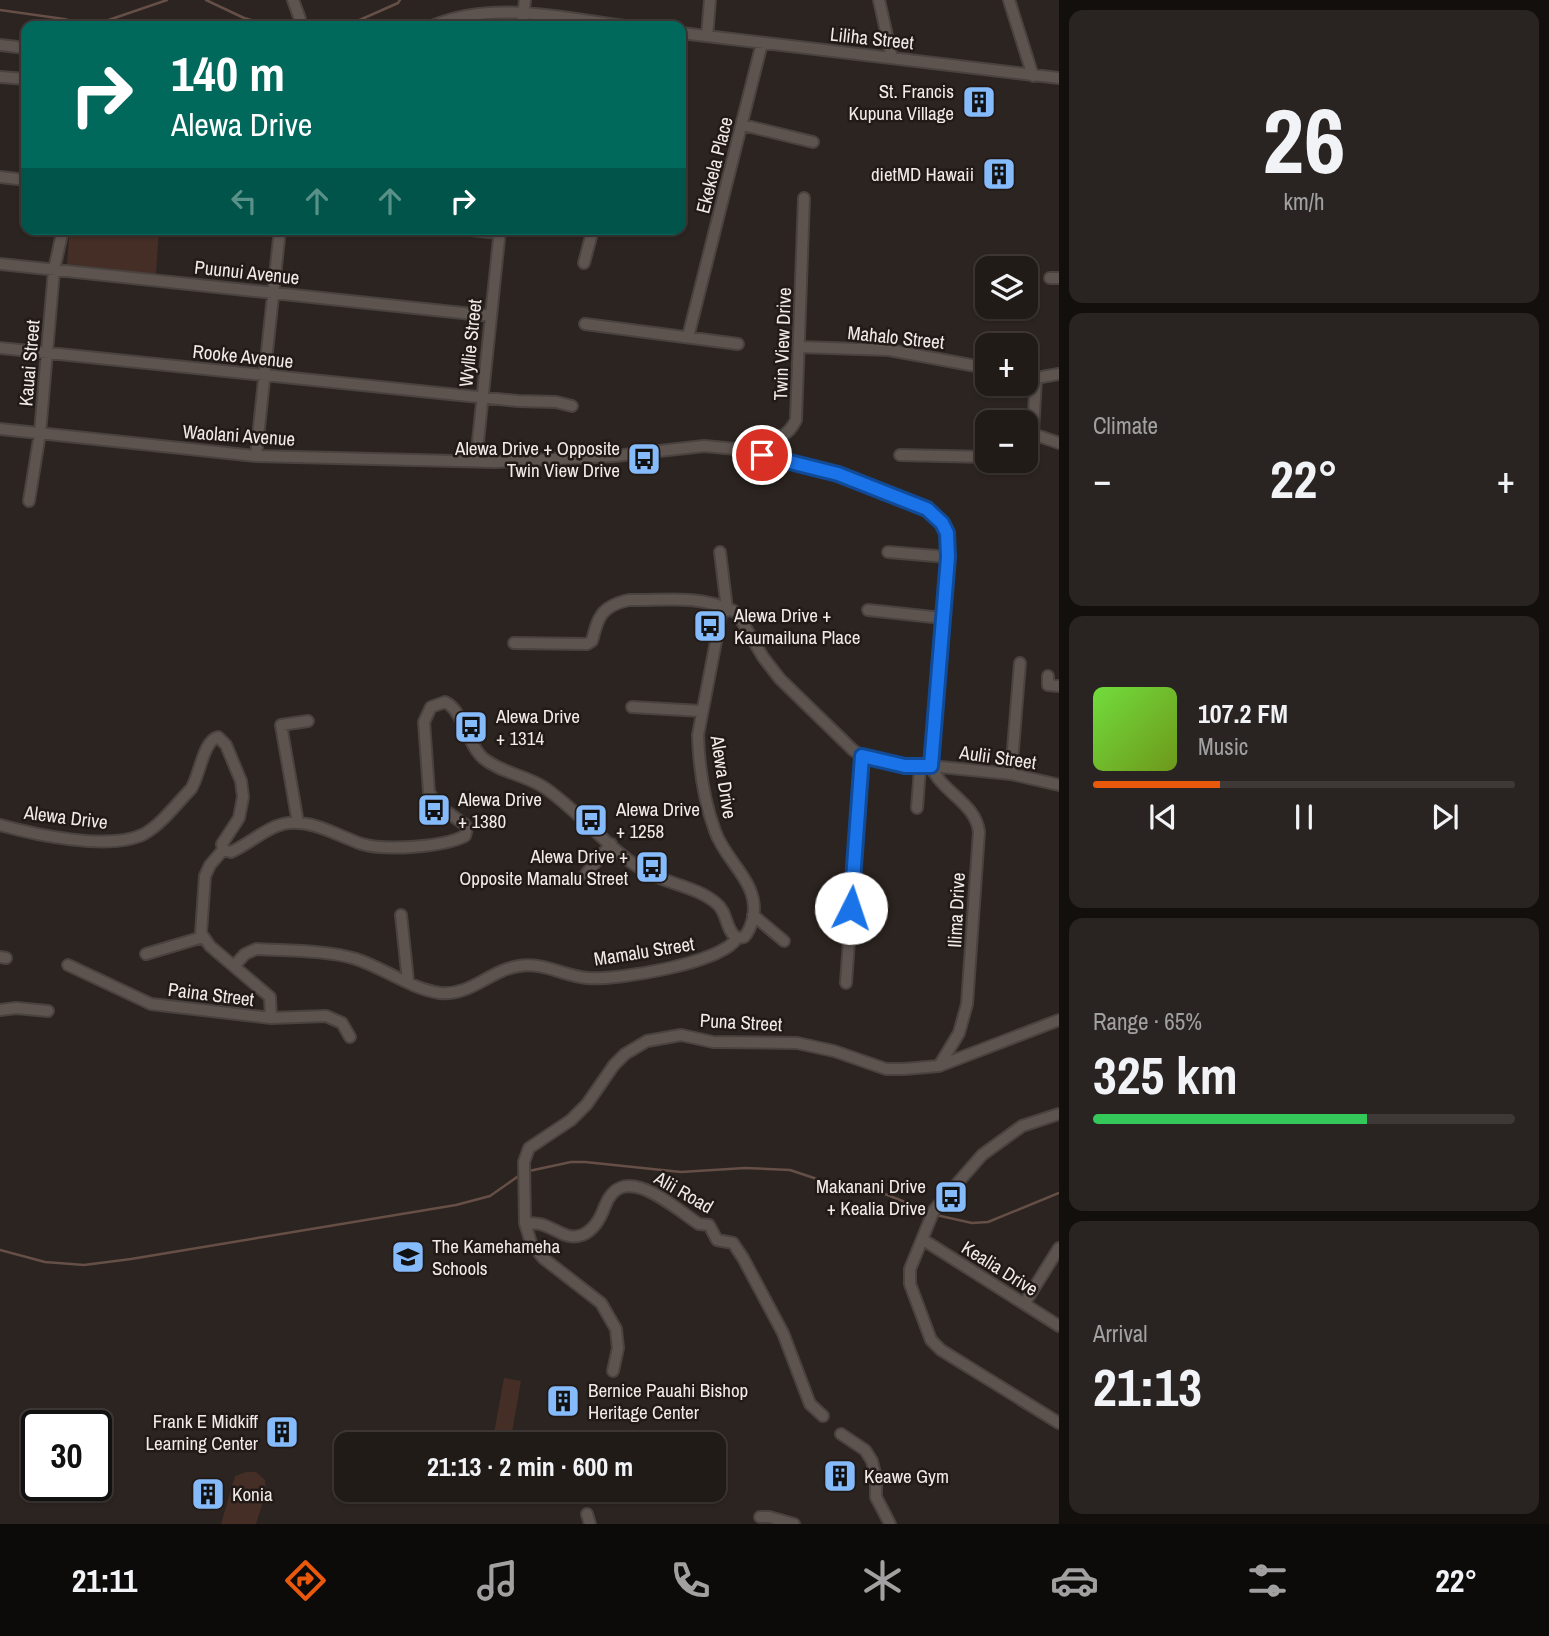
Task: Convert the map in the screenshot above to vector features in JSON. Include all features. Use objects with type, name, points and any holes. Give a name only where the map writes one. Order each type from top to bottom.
[{"type":"street","points":[[293,0],[300,19]]},
{"type":"street","points":[[522,21],[525,0]]},
{"type":"street","points":[[707,36],[710,0]]},
{"type":"street","points":[[879,0],[892,58]]},
{"type":"street","points":[[1009,0],[1033,76]]},
{"type":"street","points":[[447,21],[469,14],[497,11],[586,21]]},
{"type":"street","name":"Liliha Street","points":[[686,34],[1059,78]]},
{"type":"street","name":"Ekekela Place","points":[[688,337],[762,43]]},
{"type":"street","points":[[0,45],[21,47]]},
{"type":"street","points":[[0,77],[21,79]]},
{"type":"street","points":[[743,125],[813,142]]},
{"type":"street","points":[[0,177],[21,179]]},
{"type":"street","name":"Twin View Drive","points":[[736,449],[749,442],[778,439],[792,428],[797,410],[804,198]]},
{"type":"street","name":"Kauai Street","points":[[29,500],[40,433],[54,270],[62,235]]},
{"type":"street","points":[[256,456],[279,235]]},
{"type":"street","name":"Wyllie Street","points":[[476,461],[500,235]]},
{"type":"street","points":[[584,263],[591,235]]},
{"type":"street","name":"Puunui Avenue","points":[[0,264],[491,316]]},
{"type":"street","points":[[585,324],[738,344]]},
{"type":"street","name":"Mahalo Street","points":[[800,347],[889,350],[975,366]]},
{"type":"street","name":"Rooke Avenue","points":[[0,348],[482,398],[556,402],[572,406]]},
{"type":"street","points":[[1038,376],[1059,374]]},
{"type":"street","name":"Waolani Avenue","points":[[0,429],[256,456],[476,461]]},
{"type":"street","points":[[1038,436],[1059,443]]},
{"type":"street","points":[[476,461],[594,457],[704,446],[736,449],[838,474],[927,509],[942,523],[947,533],[948,557],[926,767],[916,808]]},
{"type":"street","points":[[900,455],[975,457]]},
{"type":"street","points":[[720,552],[727,609]]},
{"type":"street","points":[[888,552],[948,557]]},
{"type":"street","points":[[514,643],[587,644],[592,641],[596,622],[602,612],[617,603],[629,600],[715,603],[732,610],[740,618],[763,657],[780,679],[835,736],[862,756],[896,765],[926,767]]},
{"type":"street","name":"Alewa Drive","points":[[727,609],[721,615],[701,711],[699,754],[713,828],[727,855],[751,888],[755,900],[753,915]]},
{"type":"street","points":[[869,610],[942,618]]},
{"type":"street","points":[[1011,774],[1020,663]]},
{"type":"street","points":[[1048,676],[1048,685],[1059,686]]},
{"type":"street","points":[[271,1018],[270,996],[210,946],[203,937],[201,927],[205,876],[210,865],[223,850],[227,853],[278,826],[298,823],[315,825],[372,846],[419,846],[465,836],[467,828],[436,804],[427,784],[424,722],[430,707],[445,702],[454,709],[473,747],[483,758],[543,786],[645,871],[715,902],[724,912],[730,932],[737,938],[748,933],[753,915],[784,941]]},
{"type":"street","points":[[632,707],[701,711]]},
{"type":"street","points":[[298,823],[281,725],[308,721]]},
{"type":"street","name":"Alewa Drive","points":[[0,825],[52,837],[108,841],[138,836],[153,828],[191,789],[209,742],[218,737],[226,745],[243,789],[239,818],[222,844],[223,850]]},
{"type":"street","points":[[846,984],[862,756]]},
{"type":"street","name":"Aulii Street","points":[[926,767],[1011,774],[1059,785]]},
{"type":"street","name":"Ilima Drive","points":[[926,767],[976,818],[979,832],[967,1004],[959,1033],[939,1066]]},
{"type":"street","points":[[586,874],[611,844]]},
{"type":"street","points":[[401,915],[408,981]]},
{"type":"street","points":[[146,954],[203,937]]},
{"type":"street","name":"Mamalu Street","points":[[234,965],[245,954],[256,949],[308,953],[355,959],[436,992],[455,992],[469,989],[502,970],[532,965],[584,978],[698,962],[729,948],[737,938]]},
{"type":"street","name":"Paina Street","points":[[68,965],[151,1004],[271,1018],[327,1016],[342,1023],[350,1037]]},
{"type":"street","points":[[0,1010],[16,1008],[48,1011]]},
{"type":"street","name":"Puna Street","points":[[525,1223],[524,1162],[529,1148],[571,1120],[587,1104],[614,1065],[625,1054],[647,1041],[681,1035],[713,1042],[797,1042],[834,1051],[886,1069],[939,1066],[1059,1020]]},
{"type":"street","points":[[1059,1114],[1022,1126],[982,1155],[932,1215],[911,1269],[910,1284],[931,1340],[941,1350],[1059,1423]]},
{"type":"street","name":"Alii Road","points":[[525,1223],[544,1225],[570,1236],[582,1234],[597,1223],[611,1194],[632,1184],[643,1187],[699,1224],[709,1225],[717,1240],[733,1243],[743,1258],[786,1340],[810,1404],[823,1416]]},
{"type":"street","points":[[525,1223],[531,1242],[543,1258],[601,1303],[616,1329],[618,1348],[613,1371]]},
{"type":"street","name":"Kealia Drive","points":[[922,1239],[1059,1326]]},
{"type":"street","points":[[1024,1304],[1059,1248]]},
{"type":"street","points":[[842,1434],[864,1450],[872,1461],[876,1496],[890,1524]]},
{"type":"street","points":[[760,1517],[793,1524]]},
{"type":"shaded area","points":[[159,235],[156,274],[67,264],[69,237]]},
{"type":"shaded area","points":[[504,1378],[521,1381],[512,1432],[494,1432]]},
{"type":"shaded area","points":[[256,1472],[265,1480],[266,1492],[256,1524],[221,1524],[235,1476]]},
{"type":"waterway","points":[[106,21],[167,0]]},
{"type":"waterway","points":[[206,0],[255,21]]},
{"type":"waterway","points":[[357,21],[400,0]]},
{"type":"waterway","points":[[0,10],[72,21]]},
{"type":"waterway","points":[[529,1171],[571,1162],[681,1172],[745,1168],[790,1170],[823,1181],[865,1186],[930,1212]]},
{"type":"waterway","points":[[0,1250],[45,1262],[84,1265],[131,1259],[456,1205],[490,1196],[520,1175]]},
{"type":"waterway","points":[[936,1215],[972,1223],[988,1222],[1059,1193]]},
{"type":"place","name":"St. Francis Kupuna Village","points":[[979,102]]},
{"type":"place","name":"dietMD Hawaii","points":[[999,174]]},
{"type":"place","name":"Alewa Drive + Opposite Twin View Drive","points":[[644,459]]},
{"type":"place","name":"Alewa Drive + Kaumailuna Place","points":[[710,626]]},
{"type":"place","name":"Alewa Drive + 1314","points":[[471,727]]},
{"type":"place","name":"Alewa Drive + 1380","points":[[434,810]]},
{"type":"place","name":"Alewa Drive + 1258","points":[[591,820]]},
{"type":"place","name":"Alewa Drive + Opposite Mamalu Street","points":[[652,867]]},
{"type":"place","name":"Makanani Drive + Kealia Drive","points":[[951,1197]]},
{"type":"place","name":"The Kamehameha Schools","points":[[408,1257]]},
{"type":"place","name":"Bernice Pauahi Bishop Heritage Center","points":[[563,1401]]},
{"type":"place","name":"Frank E Midkiff Learning Center","points":[[282,1432]]},
{"type":"place","name":"Keawe Gym","points":[[840,1476]]},
{"type":"place","name":"Konia","points":[[208,1494]]},
{"type":"route","points":[[762,455],[838,474],[927,509],[942,523],[947,533],[948,557],[931,766],[905,766],[862,756],[851,908]]}]
